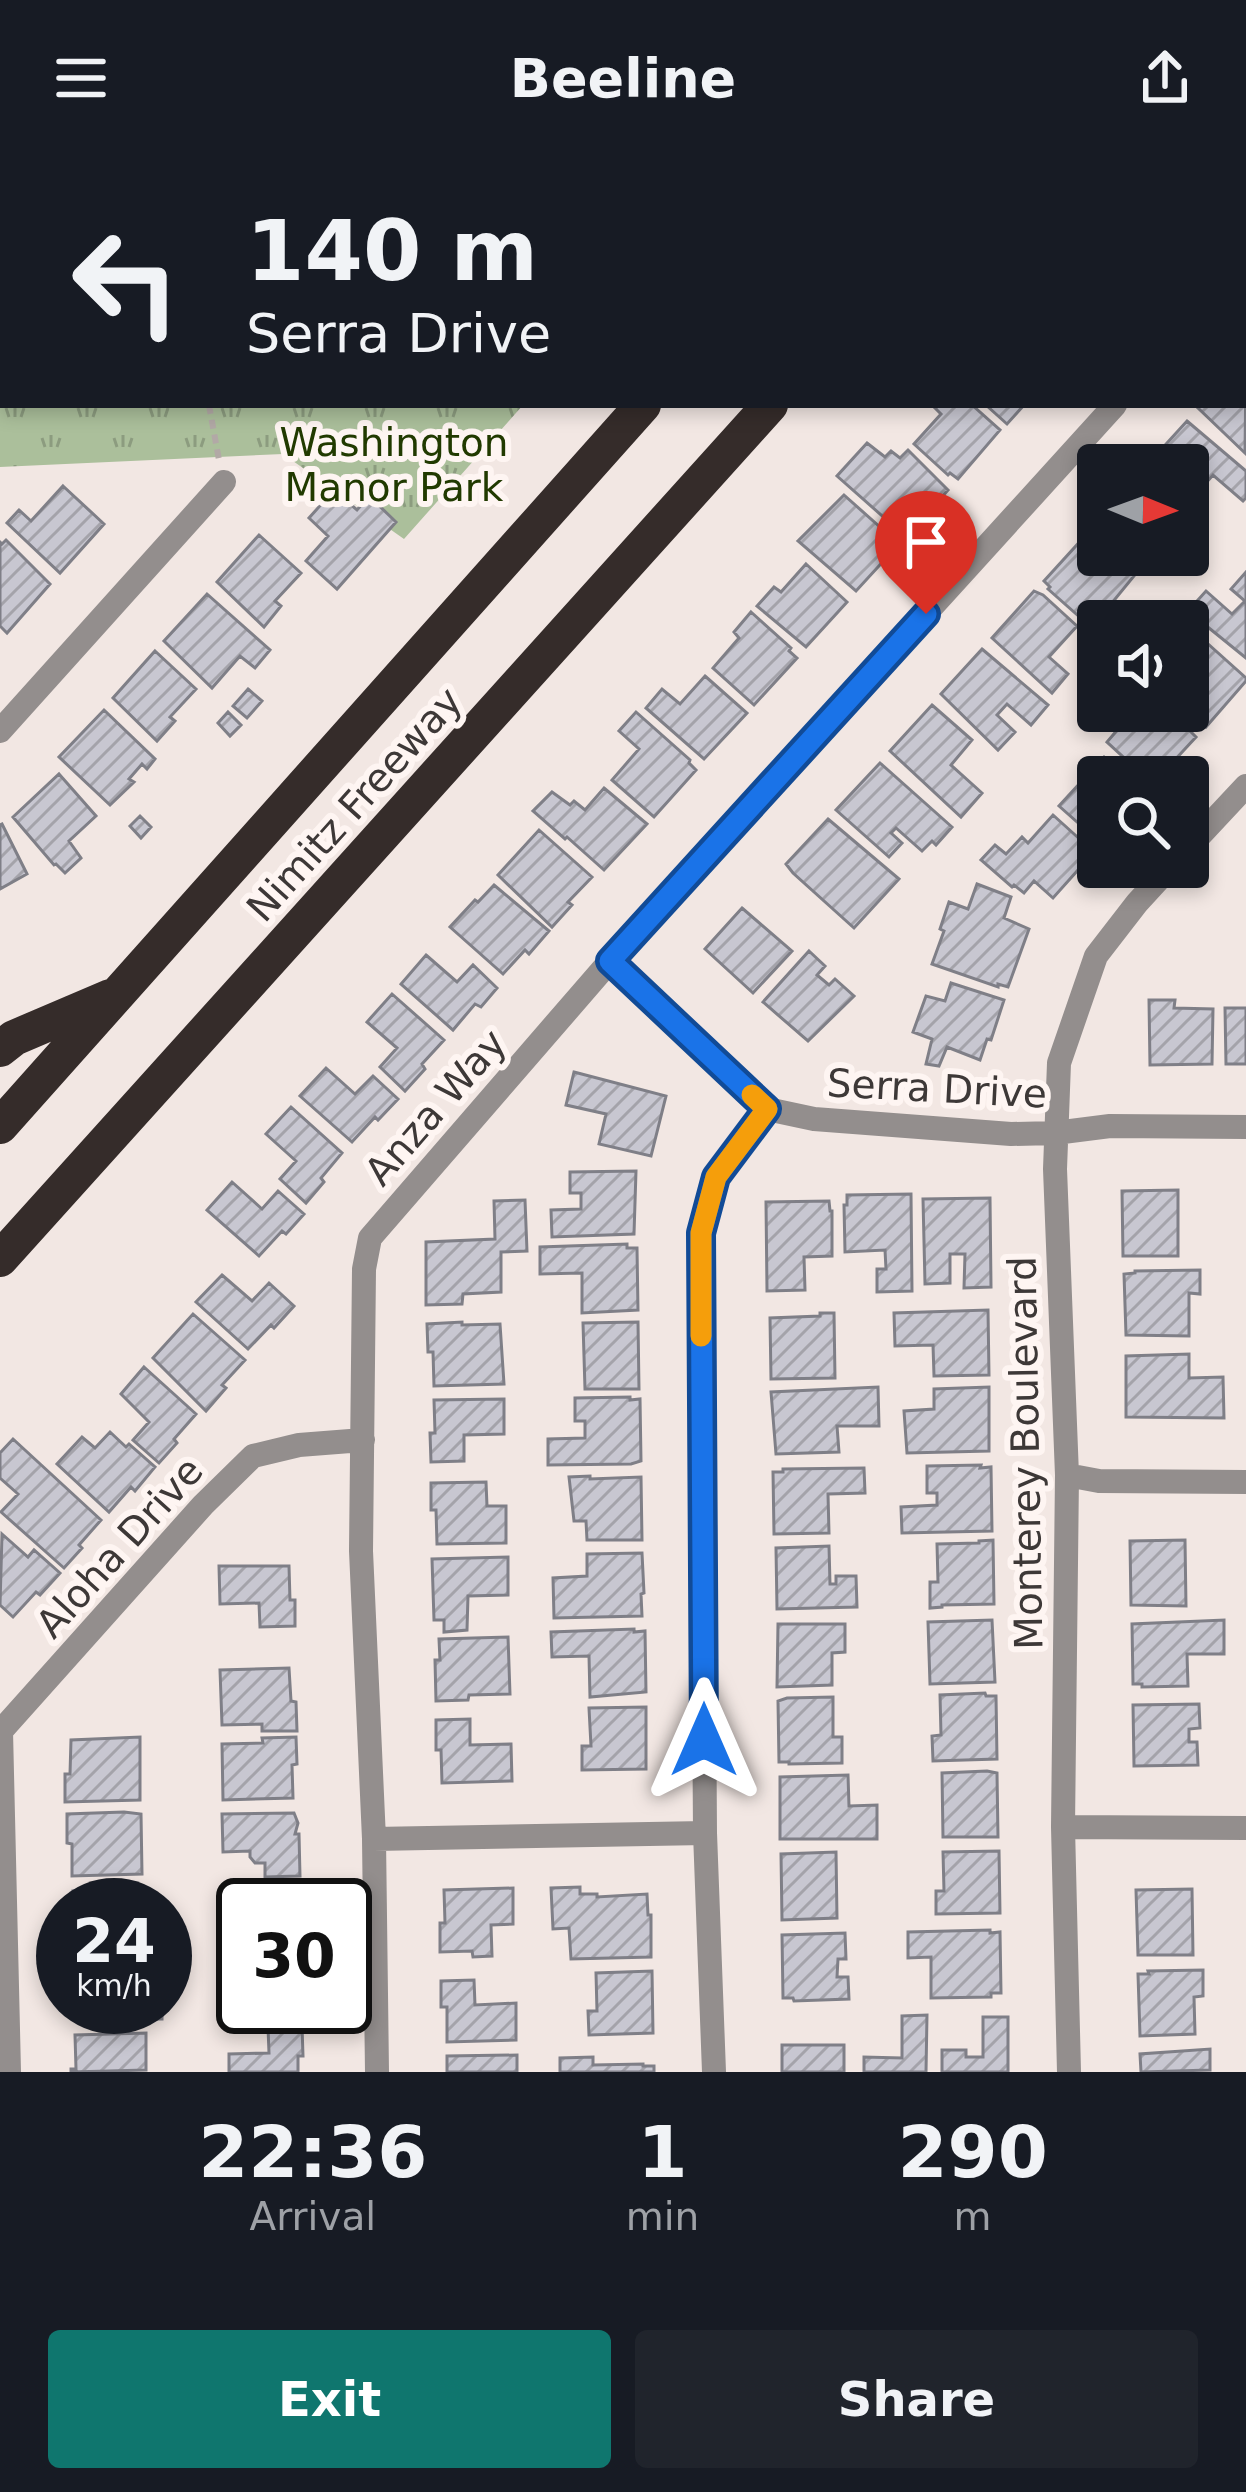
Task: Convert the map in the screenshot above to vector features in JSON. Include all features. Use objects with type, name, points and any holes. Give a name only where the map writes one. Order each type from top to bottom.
[{"type":"highway","name":"Nimitz Freeway","points":[[0,1126],[640,408]]},
{"type":"highway","name":"Nimitz Freeway","points":[[0,1259],[767,408]]},
{"type":"highway","points":[[0,1049],[14,1037],[118,994]]},
{"type":"street","name":"Anza Way","points":[[377,2072],[374,1839],[361,1551],[364,1269],[370,1238],[610,961],[1112,408]]},
{"type":"street","points":[[0,730],[224,482]]},
{"type":"street","points":[[1209,826],[1246,786]]},
{"type":"street","name":"Monterey Boulevard","points":[[1069,2072],[1063,1827],[1067,1475],[1055,1133],[1059,1063],[1096,956],[1151,888]]},
{"type":"street","points":[[610,961],[767,1109],[716,1177],[701,1233],[705,1832],[714,2072]]},
{"type":"street","name":"Serra Drive","points":[[767,1109],[835,1120],[1011,1134],[1110,1126],[1246,1127]]},
{"type":"street","name":"Aloha Drive","points":[[9,2072],[1,1730],[203,1505],[253,1456],[299,1445],[363,1440]]},
{"type":"street","points":[[1067,1475],[1099,1481],[1246,1482]]},
{"type":"street","points":[[1063,1827],[1246,1828]]},
{"type":"street","points":[[374,1839],[705,1832]]},
{"type":"path","points":[[210,408],[224,482]]},
{"type":"green space","name":"Washington Manor Park","points":[[0,408],[520,408],[404,539],[283,454],[0,467]]},
{"type":"building","points":[[935,408],[975,408],[1000,430],[958,479],[914,444],[941,414]]},
{"type":"building","points":[[989,408],[1021,408],[1007,424]]},
{"type":"building","points":[[1198,408],[1246,408],[1245,453]]},
{"type":"building","points":[[1187,421],[1246,471],[1246,498],[1243,501],[1213,475],[1209,479],[1209,444],[1166,444]]},
{"type":"building","points":[[867,443],[885,457],[891,451],[900,458],[908,450],[948,490],[906,537],[837,476]]},
{"type":"building","points":[[63,486],[104,524],[60,573],[7,523],[19,510],[31,521]]},
{"type":"building","points":[[334,490],[357,510],[369,496],[396,522],[337,589],[306,561],[328,536],[309,518]]},
{"type":"building","points":[[844,495],[899,544],[856,591],[798,541]]},
{"type":"building","points":[[259,535],[301,573],[275,601],[281,606],[264,627],[217,582]]},
{"type":"building","points":[[6,540],[50,584],[7,633],[0,626],[0,542]]},
{"type":"building","points":[[1077,545],[1077,576],[1134,576],[1114,600],[1077,600],[1077,615],[1044,581]]},
{"type":"building","points":[[806,564],[847,602],[806,647],[757,606],[774,587],[781,592]]},
{"type":"building","points":[[1246,572],[1246,658],[1209,628],[1209,600],[1198,600],[1206,591],[1232,614],[1245,601],[1231,589]]},
{"type":"building","points":[[1034,591],[1077,626],[1049,657],[1068,674],[1052,693],[992,638]]},
{"type":"building","points":[[207,594],[270,650],[255,668],[240,656],[212,688],[164,641]]},
{"type":"building","points":[[751,612],[797,658],[754,705],[713,668],[739,638],[734,632]]},
{"type":"building","points":[[1209,645],[1246,681],[1209,724]]},
{"type":"building","points":[[982,649],[1048,705],[1031,725],[1007,704],[997,715],[1015,732],[998,750],[941,694]]},
{"type":"building","points":[[155,651],[196,689],[170,717],[175,721],[157,741],[113,698]]},
{"type":"building","points":[[705,676],[747,713],[704,759],[646,708],[662,689],[680,704]]},
{"type":"building","points":[[248,689],[262,701],[247,718],[233,706]]},
{"type":"building","points":[[932,705],[972,740],[951,765],[982,793],[961,817],[890,751]]},
{"type":"building","points":[[104,710],[155,759],[147,769],[142,764],[129,779],[134,782],[110,805],[59,757]]},
{"type":"building","points":[[228,712],[241,725],[230,736],[218,723]]},
{"type":"building","points":[[636,712],[696,770],[654,817],[612,780],[639,749],[619,731]]},
{"type":"building","points":[[1116,732],[1191,732],[1196,737],[1178,756],[1122,756],[1107,742]]},
{"type":"building","points":[[880,763],[952,827],[936,845],[932,841],[922,851],[896,828],[891,833],[902,843],[889,857],[836,810]]},
{"type":"building","points":[[59,774],[96,816],[69,841],[81,858],[65,873],[13,817]]},
{"type":"building","points":[[1077,786],[1077,822],[1059,806]]},
{"type":"building","points":[[604,788],[647,824],[604,870],[533,811],[552,792],[585,810]]},
{"type":"building","points":[[1053,815],[1077,837],[1077,871],[1053,898],[1034,881],[1024,893],[1012,887],[981,860],[995,845],[1006,854],[1022,837],[1028,843]]},
{"type":"building","points":[[140,816],[151,827],[141,838],[130,826]]},
{"type":"building","points":[[828,819],[899,879],[854,928],[786,864]]},
{"type":"building","points":[[0,825],[27,874],[0,889]]},
{"type":"building","points":[[539,830],[592,877],[552,927],[498,875]]},
{"type":"building","points":[[977,884],[1011,897],[1004,918],[1029,929],[1008,987],[932,964],[949,902],[968,909]]},
{"type":"building","points":[[494,885],[549,931],[503,974],[450,927]]},
{"type":"building","points":[[742,908],[792,951],[753,993],[705,949]]},
{"type":"building","points":[[809,951],[825,966],[817,975],[829,985],[835,979],[854,996],[808,1041],[763,1002]]},
{"type":"building","points":[[426,955],[457,982],[473,965],[497,988],[481,1007],[475,1004],[453,1030],[401,984]]},
{"type":"building","points":[[951,983],[1004,1000],[980,1060],[947,1047],[939,1066],[926,1064],[932,1039],[913,1032],[926,996],[945,1001]]},
{"type":"building","points":[[392,994],[444,1040],[405,1091],[380,1067],[397,1048],[367,1022]]},
{"type":"building","points":[[1149,1000],[1175,1000],[1174,1008],[1213,1009],[1212,1064],[1150,1065]]},
{"type":"building","points":[[1225,1008],[1246,1008],[1246,1064],[1226,1064]]},
{"type":"building","points":[[326,1068],[355,1094],[373,1076],[398,1099],[352,1142],[300,1096]]},
{"type":"building","points":[[574,1072],[666,1096],[651,1156],[599,1144],[606,1114],[566,1105]]},
{"type":"building","points":[[291,1107],[342,1153],[306,1203],[280,1179],[296,1161],[266,1134]]},
{"type":"building","points":[[636,1171],[634,1234],[552,1237],[551,1210],[581,1209],[581,1193],[570,1193],[570,1172]]},
{"type":"building","points":[[232,1182],[262,1209],[278,1191],[304,1214],[259,1256],[207,1210]]},
{"type":"building","points":[[1178,1190],[1178,1256],[1123,1256],[1122,1191]]},
{"type":"building","points":[[911,1194],[912,1291],[877,1292],[877,1269],[886,1269],[885,1250],[845,1252],[847,1195]]},
{"type":"building","points":[[990,1198],[991,1287],[964,1288],[965,1254],[950,1254],[950,1283],[925,1284],[923,1199]]},
{"type":"building","points":[[525,1200],[527,1251],[501,1252],[501,1292],[463,1294],[462,1304],[426,1305],[426,1242],[495,1239],[494,1201]]},
{"type":"building","points":[[829,1201],[832,1256],[804,1257],[805,1290],[767,1291],[766,1202]]},
{"type":"building","points":[[627,1244],[627,1248],[637,1248],[638,1310],[582,1313],[582,1273],[540,1274],[540,1247]]},
{"type":"building","points":[[1200,1270],[1200,1294],[1189,1293],[1189,1336],[1126,1335],[1124,1274]]},
{"type":"building","points":[[222,1275],[252,1301],[269,1283],[294,1306],[248,1349],[196,1302]]},
{"type":"building","points":[[988,1310],[989,1375],[934,1376],[933,1345],[895,1346],[894,1313]]},
{"type":"building","points":[[834,1313],[835,1378],[771,1379],[770,1318]]},
{"type":"building","points":[[193,1314],[245,1360],[206,1411],[153,1358]]},
{"type":"building","points":[[638,1322],[639,1389],[585,1389],[583,1323]]},
{"type":"building","points":[[427,1324],[500,1324],[504,1384],[434,1386]]},
{"type":"building","points":[[1189,1354],[1189,1378],[1223,1377],[1224,1418],[1126,1417],[1126,1356]]},
{"type":"building","points":[[144,1367],[196,1414],[159,1463],[133,1440],[149,1422],[121,1394]]},
{"type":"building","points":[[878,1387],[879,1426],[837,1426],[839,1452],[776,1454],[771,1392]]},
{"type":"building","points":[[989,1387],[989,1451],[907,1453],[904,1411],[934,1409],[934,1389]]},
{"type":"building","points":[[575,1398],[640,1399],[641,1461],[548,1465],[548,1439],[585,1438],[585,1421],[575,1421]]},
{"type":"building","points":[[504,1399],[504,1434],[464,1435],[464,1461],[431,1462],[434,1400]]},
{"type":"building","points":[[110,1432],[155,1467],[109,1512],[57,1464],[82,1437],[95,1448]]},
{"type":"building","points":[[13,1439],[101,1520],[64,1568],[1,1512],[18,1494],[0,1478],[0,1453]]},
{"type":"building","points":[[927,1466],[991,1467],[992,1531],[902,1533],[901,1507],[937,1505],[937,1493],[927,1493]]},
{"type":"building","points":[[864,1468],[865,1493],[828,1494],[829,1533],[774,1534],[773,1472]]},
{"type":"building","points":[[569,1477],[641,1477],[642,1540],[587,1540],[586,1521],[574,1521]]},
{"type":"building","points":[[486,1482],[487,1506],[506,1506],[506,1543],[437,1544],[431,1483]]},
{"type":"building","points":[[2,1534],[28,1557],[34,1550],[60,1573],[13,1617],[0,1605]]},
{"type":"building","points":[[993,1540],[994,1604],[930,1608],[930,1582],[938,1582],[937,1544]]},
{"type":"building","points":[[1185,1540],[1186,1606],[1131,1605],[1130,1541]]},
{"type":"building","points":[[829,1546],[830,1584],[836,1584],[836,1576],[856,1576],[857,1607],[777,1609],[776,1548]]},
{"type":"building","points":[[642,1553],[642,1616],[554,1618],[553,1578],[587,1576],[587,1554]]},
{"type":"building","points":[[508,1557],[508,1595],[468,1596],[467,1630],[444,1632],[444,1620],[434,1620],[432,1559]]},
{"type":"building","points":[[219,1566],[289,1566],[295,1626],[260,1627],[259,1603],[220,1604]]},
{"type":"building","points":[[992,1620],[995,1682],[930,1684],[928,1622]]},
{"type":"building","points":[[1224,1620],[1224,1654],[1187,1654],[1188,1686],[1133,1684],[1132,1624]]},
{"type":"building","points":[[778,1624],[845,1624],[845,1652],[832,1653],[832,1685],[777,1687]]},
{"type":"building","points":[[645,1631],[646,1692],[590,1697],[589,1656],[552,1657],[551,1632]]},
{"type":"building","points":[[508,1637],[510,1694],[436,1701],[439,1639]]},
{"type":"building","points":[[289,1668],[297,1731],[262,1731],[262,1724],[222,1725],[220,1670]]},
{"type":"building","points":[[940,1695],[996,1696],[997,1759],[933,1761],[932,1736],[941,1735]]},
{"type":"building","points":[[833,1697],[833,1737],[842,1737],[842,1763],[779,1762],[778,1701]]},
{"type":"building","points":[[1199,1704],[1200,1728],[1189,1729],[1189,1742],[1197,1742],[1198,1765],[1134,1766],[1133,1705]]},
{"type":"building","points":[[646,1707],[646,1769],[582,1770],[582,1746],[591,1746],[589,1708]]},
{"type":"building","points":[[470,1719],[470,1745],[511,1744],[512,1781],[442,1783],[436,1720]]},
{"type":"building","points":[[140,1737],[140,1800],[65,1802],[71,1740]]},
{"type":"building","points":[[296,1737],[293,1798],[223,1800],[222,1744]]},
{"type":"building","points":[[942,1773],[997,1773],[998,1837],[943,1837]]},
{"type":"building","points":[[848,1775],[849,1806],[877,1805],[877,1839],[780,1839],[780,1777]]},
{"type":"building","points":[[294,1813],[300,1876],[265,1877],[265,1863],[255,1863],[250,1851],[223,1852],[222,1814]]},
{"type":"building","points":[[67,1814],[141,1814],[142,1874],[72,1876]]},
{"type":"building","points":[[999,1851],[1000,1913],[936,1914],[936,1891],[944,1891],[943,1852]]},
{"type":"building","points":[[836,1852],[837,1918],[782,1920],[781,1854]]},
{"type":"building","points":[[580,1887],[580,1894],[597,1897],[647,1894],[651,1957],[571,1959],[569,1928],[553,1929],[551,1888]]},
{"type":"building","points":[[513,1888],[513,1924],[491,1925],[492,1956],[440,1952],[444,1890]]},
{"type":"building","points":[[1192,1889],[1193,1955],[1138,1955],[1136,1890]]},
{"type":"building","points":[[908,1932],[1000,1932],[1001,1993],[931,1998],[931,1957],[908,1958]]},
{"type":"building","points":[[845,1933],[846,1959],[838,1959],[837,1977],[848,1977],[849,1999],[783,1998],[782,1935]]},
{"type":"building","points":[[1203,1970],[1203,1996],[1194,1997],[1195,2034],[1140,2036],[1138,1974]]},
{"type":"building","points":[[652,1971],[653,2033],[589,2035],[588,2011],[597,2011],[596,1973]]},
{"type":"building","points":[[474,1980],[475,2005],[516,2003],[516,2040],[447,2042],[441,1981]]},
{"type":"building","points":[[927,2015],[926,2072],[864,2072],[864,2057],[902,2058],[902,2016]]},
{"type":"building","points":[[983,2017],[1008,2017],[1008,2072],[942,2072],[942,2050],[966,2050],[966,2057],[983,2057]]},
{"type":"building","points":[[146,2034],[146,2070],[71,2072],[76,2069],[75,2035]]},
{"type":"building","points":[[268,2034],[302,2034],[298,2072],[229,2072],[229,2054],[269,2053]]},
{"type":"building","points":[[782,2045],[844,2045],[844,2072],[782,2072]]},
{"type":"building","points":[[1210,2049],[1210,2070],[1141,2072],[1140,2054]]},
{"type":"building","points":[[517,2055],[517,2072],[447,2072],[447,2056]]},
{"type":"building","points":[[593,2057],[593,2065],[643,2064],[654,2066],[654,2072],[560,2072],[560,2058]]},
{"type":"slow traffic","points":[[701,1336],[701,1233],[716,1177],[767,1109],[752,1095]]},
{"type":"route","points":[[704,1740],[701,1233],[716,1177],[767,1109],[610,961],[926,614]]}]
